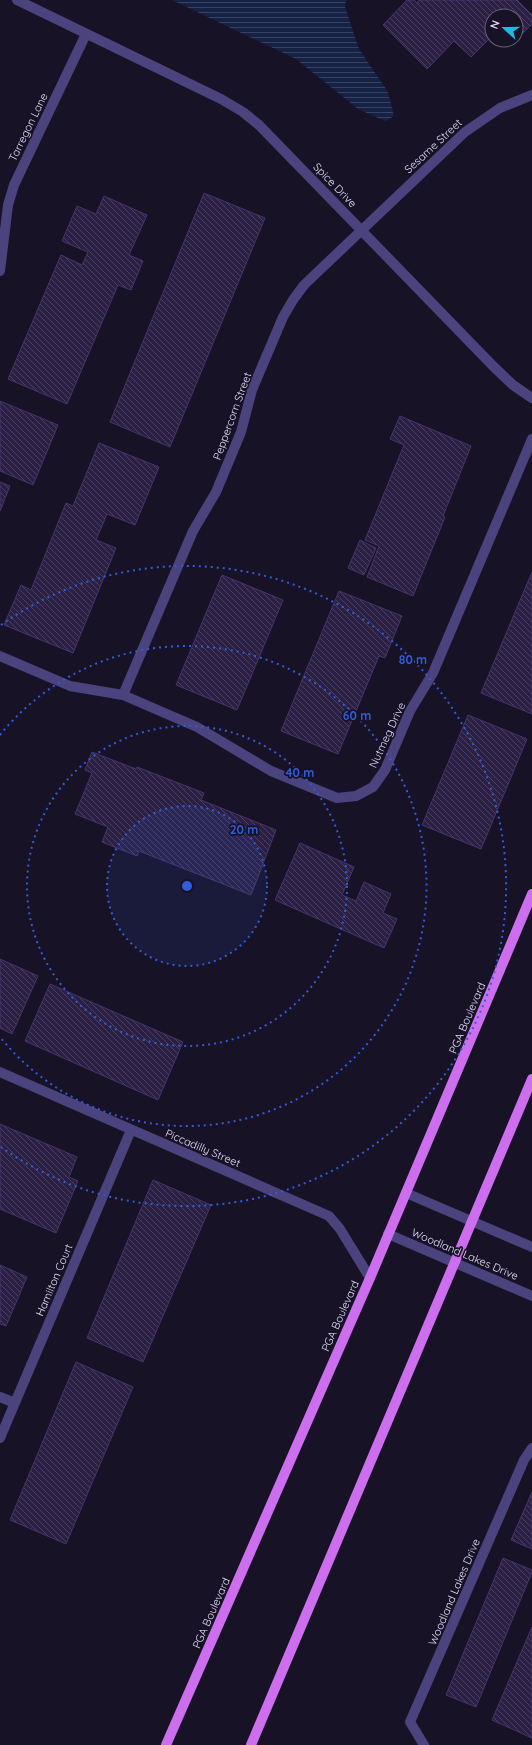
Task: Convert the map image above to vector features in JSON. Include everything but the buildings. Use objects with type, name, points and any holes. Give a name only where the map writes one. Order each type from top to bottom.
[{"type":"main road","name":"PGA Boulevard","points":[[166,1745],[370,1278],[532,894]]},
{"type":"main road","points":[[251,1745],[532,1079]]},
{"type":"street","name":"Spice Drive","points":[[17,0],[220,99],[243,112],[260,125],[494,367],[532,398]]},
{"type":"street","name":"Tarregon Lane","points":[[0,271],[8,205],[14,185],[86,34]]},
{"type":"street","name":"Sesame Street","points":[[362,230],[465,132],[481,119],[500,108],[532,95]]},
{"type":"street","name":"Peppercorn Street","points":[[122,695],[193,531],[216,492],[241,432],[252,390],[283,317],[304,285],[362,230]]},
{"type":"street","name":"Nutmeg Drive","points":[[122,695],[197,726],[271,771],[337,798],[356,796],[373,787],[385,770],[410,711],[433,673],[532,439]]},
{"type":"street","points":[[0,656],[70,686],[122,695]]},
{"type":"street","name":"Piccadilly Street","points":[[0,1072],[329,1216],[340,1229],[370,1278]]},
{"type":"street","name":"Hamilton Court","points":[[0,1438],[131,1130]]},
{"type":"street","points":[[406,1193],[532,1247]]},
{"type":"street","name":"Woodland Lakes Drive","points":[[388,1234],[532,1296]]},
{"type":"street","points":[[0,1397],[15,1403]]},
{"type":"street","name":"Woodland Lakes Drive","points":[[424,1745],[410,1722],[524,1460],[532,1448]]},
{"type":"water","points":[[172,0],[346,0],[345,7],[359,49],[388,92],[394,116],[385,121],[358,109],[296,59]]}]
